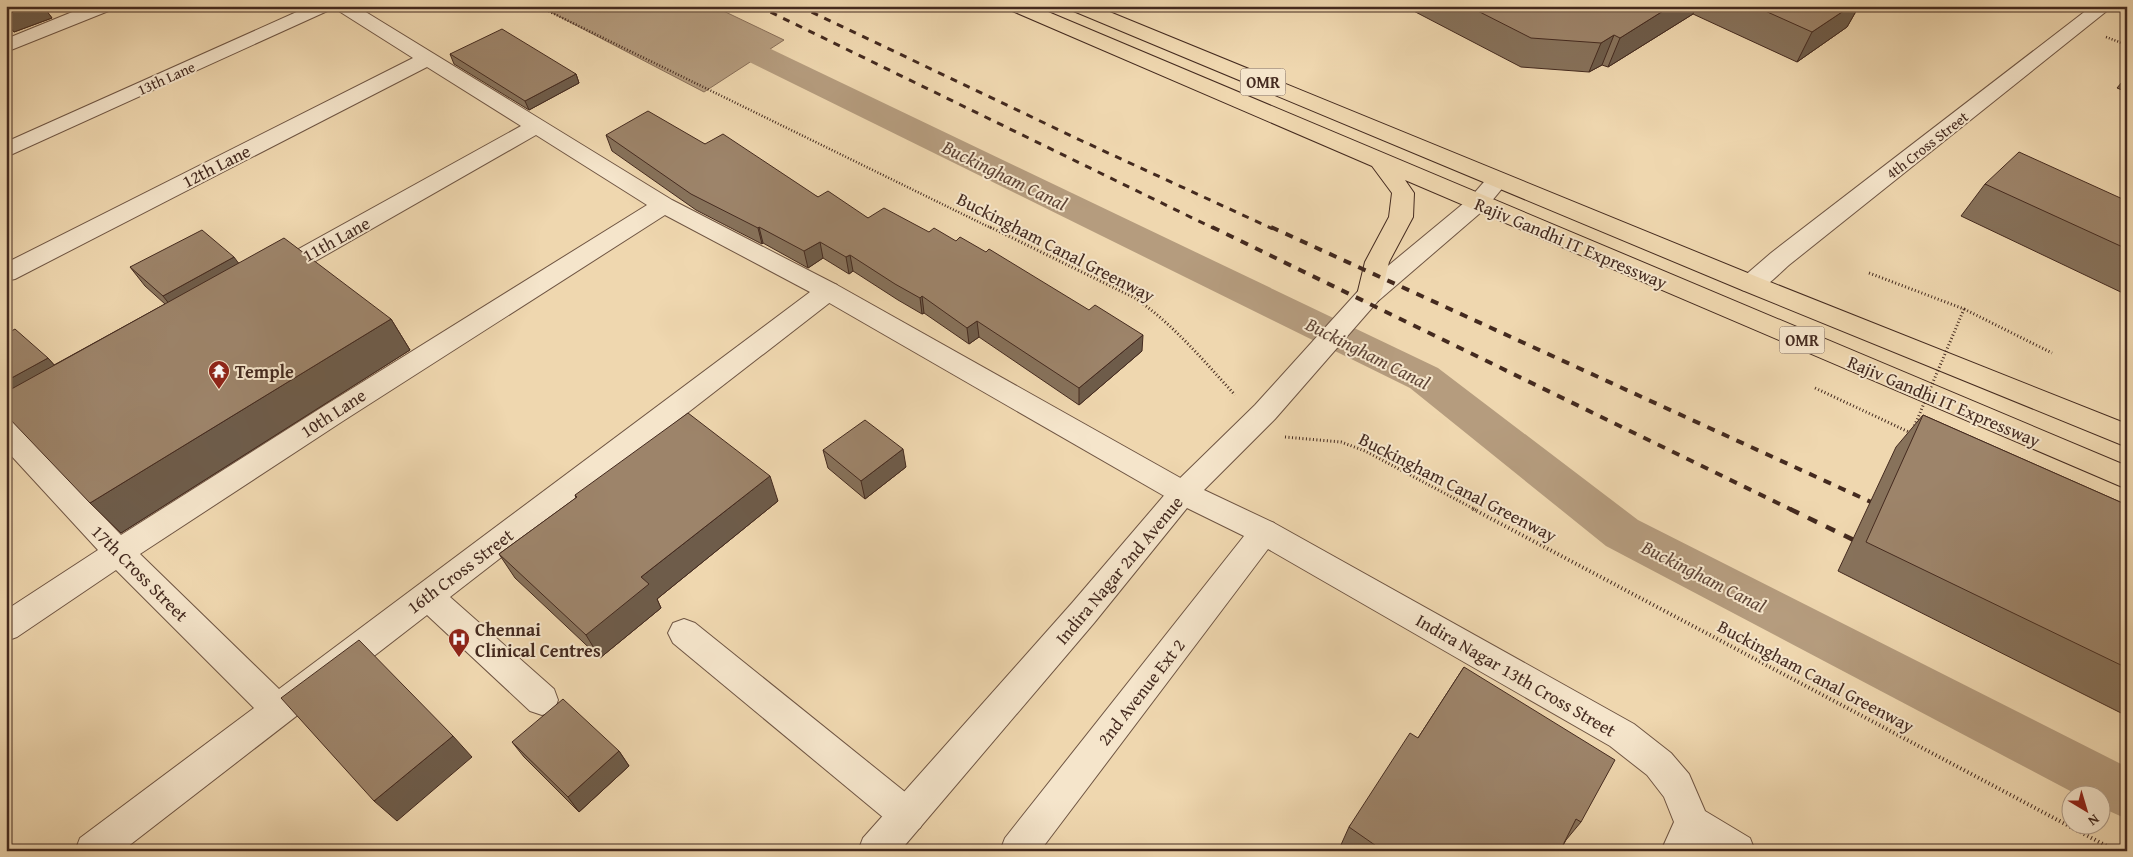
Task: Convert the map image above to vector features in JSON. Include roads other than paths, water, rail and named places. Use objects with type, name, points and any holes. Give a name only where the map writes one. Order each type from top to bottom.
[{"type":"main road","name":"Rajiv Gandhi IT Expressway","points":[[1016,6],[2127,478]]},
{"type":"main road","name":"Rajiv Gandhi IT Expressway","points":[[1078,6],[1751,284],[2127,436]]},
{"type":"main road","points":[[1369,295],[1377,262],[1400,217],[1403,193],[1381,162]]},
{"type":"street","points":[[6,46],[104,6]]},
{"type":"street","name":"13th Lane","points":[[6,150],[326,6]]},
{"type":"street","name":"Indira Nagar 13th Cross Street","points":[[342,6],[664,205],[828,291],[1183,493],[1264,532],[1622,735],[1659,764],[1677,786],[1685,837],[1737,851]]},
{"type":"street","name":"4th Cross Street","points":[[1751,284],[1780,259],[2104,6]]},
{"type":"street","name":"12th Lane","points":[[6,273],[426,59]]},
{"type":"street","name":"11th Lane","points":[[254,285],[536,126]]},
{"type":"street","name":"Indira Nagar 2nd Avenue","points":[[876,851],[1084,613],[1183,493],[1261,415],[1369,295],[1478,203],[1498,180]]},
{"type":"street","name":"10th Lane","points":[[6,627],[118,552],[424,355],[664,205]]},
{"type":"street","name":"16th Cross Street","points":[[93,851],[828,291]]},
{"type":"street","points":[[6,425],[66,391]]},
{"type":"street","name":"17th Cross Street","points":[[6,432],[118,552],[278,710]]},
{"type":"street","name":"2nd Avenue Ext 2","points":[[1018,851],[1264,532]]},
{"type":"street","points":[[427,596],[542,700]]},
{"type":"street","points":[[684,633],[908,816]]},
{"type":"waterway","name":"Buckingham Canal","points":[[658,6],[1424,378],[1622,533],[2127,794]]},
{"type":"railway","points":[[758,6],[1215,229]]},
{"type":"railway","points":[[799,6],[1080,140],[1273,229]]},
{"type":"railway","points":[[1212,227],[1792,510]]},
{"type":"railway","points":[[1271,227],[1884,508]]},
{"type":"railway","points":[[1790,509],[1866,546]]},
{"type":"place","name":"Temple","points":[[219,390]]},
{"type":"place","name":"Chennai Clinical Centres","points":[[459,658]]}]
